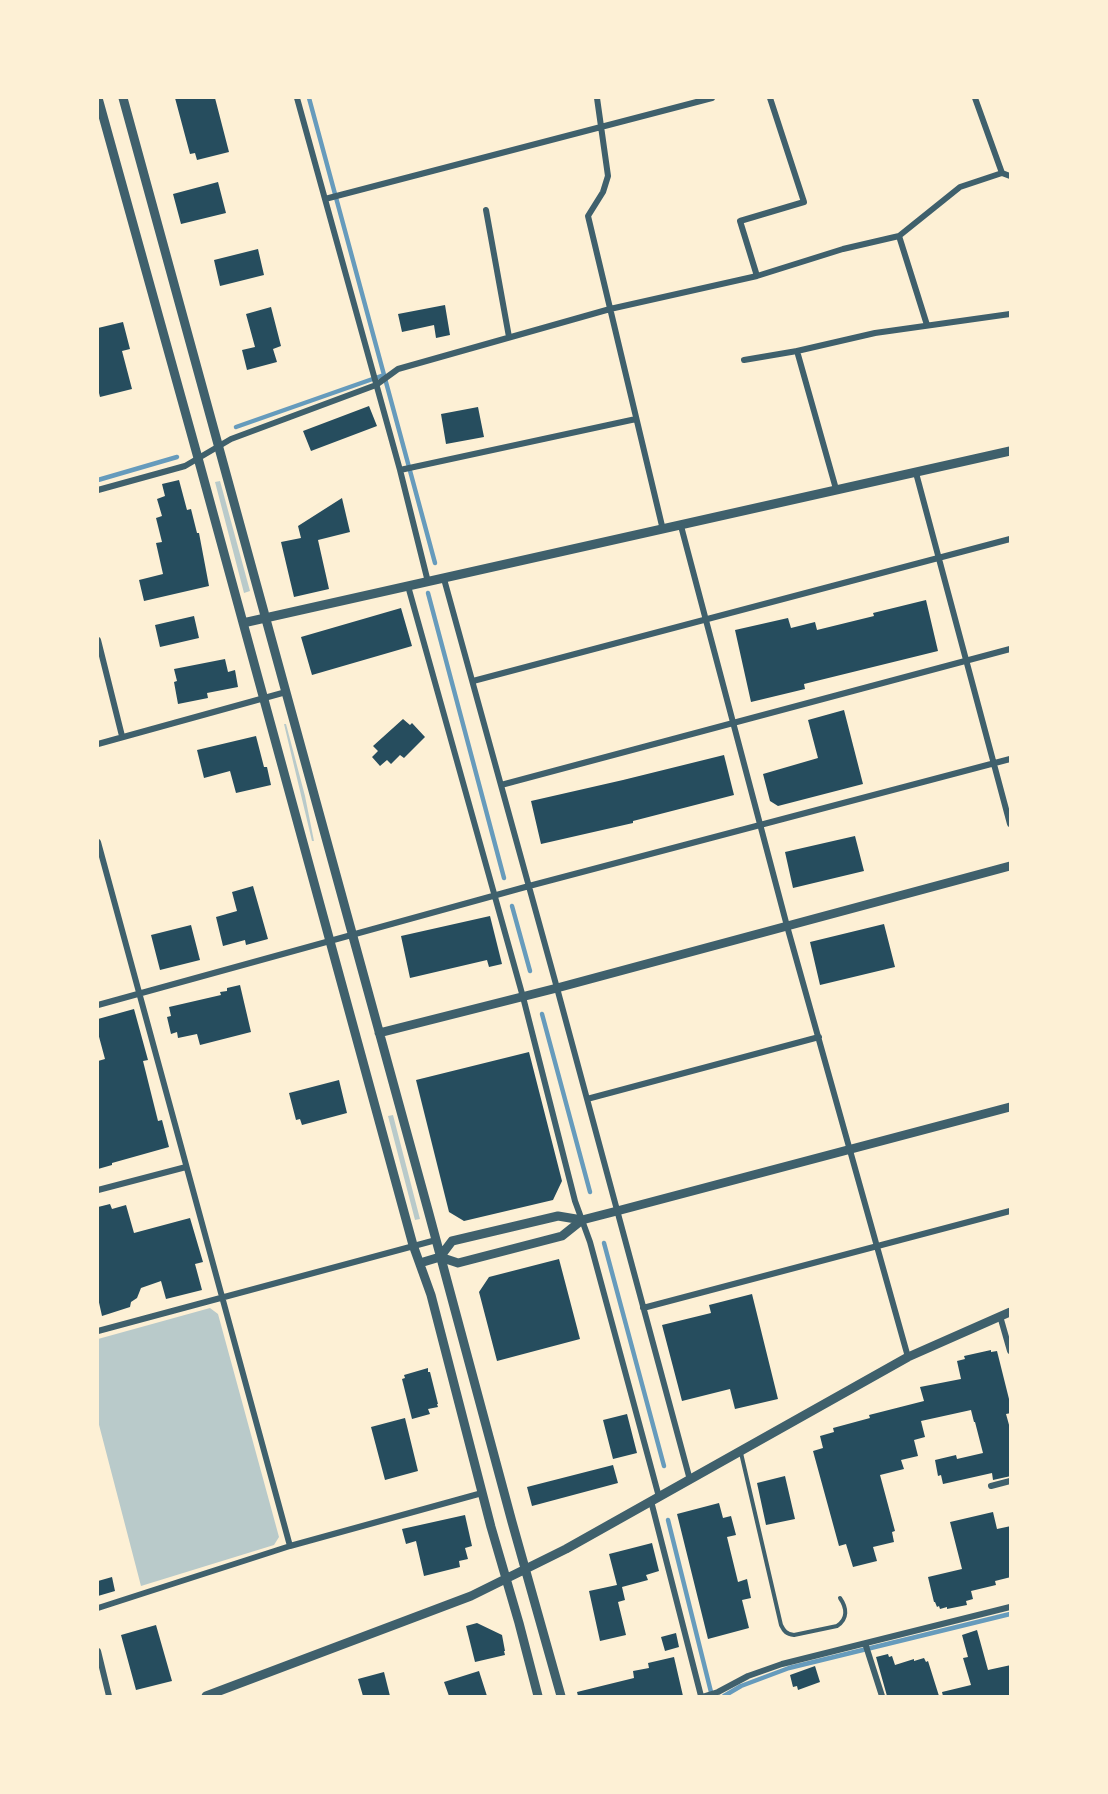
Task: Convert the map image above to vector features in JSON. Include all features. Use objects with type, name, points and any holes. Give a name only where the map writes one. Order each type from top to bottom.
[{"type":"street","points":[[98,98],[413,1245],[434,1306],[482,1493],[538,1696]]},
{"type":"street","points":[[123,98],[561,1696]]},
{"type":"street","points":[[297,98],[328,198],[402,470],[428,582]]},
{"type":"street","points":[[597,98],[608,176],[603,192],[588,216],[663,530]]},
{"type":"street","points":[[328,198],[712,98]]},
{"type":"street","points":[[757,276],[740,221],[804,202],[770,98]]},
{"type":"street","points":[[975,98],[1002,172]]},
{"type":"street","points":[[98,490],[185,466],[231,439],[377,381],[398,369],[610,309],[757,276],[843,249],[899,236],[960,187],[1002,172],[1011,176]]},
{"type":"street","points":[[486,210],[509,337]]},
{"type":"street","points":[[899,236],[927,325]]},
{"type":"street","points":[[744,360],[797,351],[875,333],[1011,314]]},
{"type":"street","points":[[797,351],[836,489]]},
{"type":"street","points":[[402,470],[636,419]]},
{"type":"street","points":[[243,623],[1011,451]]},
{"type":"street","points":[[916,472],[1011,824]]},
{"type":"street","points":[[681,526],[788,926],[908,1357]]},
{"type":"street","points":[[473,681],[1011,539]]},
{"type":"street","points":[[444,579],[690,1480]]},
{"type":"street","points":[[408,586],[523,997],[575,1201],[590,1242],[705,1696],[718,1692],[747,1676],[782,1664],[866,1648],[1011,1607]]},
{"type":"street","points":[[98,640],[122,736]]},
{"type":"street","points":[[501,785],[1011,649]]},
{"type":"street","points":[[98,744],[286,692]]},
{"type":"street","points":[[98,1005],[495,895],[1011,759]]},
{"type":"street","points":[[98,842],[290,1546]]},
{"type":"street","points":[[380,1032],[523,997],[1011,866]]},
{"type":"street","points":[[587,1099],[819,1037]]},
{"type":"street","points":[[440,1257],[452,1241],[558,1216],[582,1220],[1011,1107]]},
{"type":"street","points":[[98,1190],[186,1167]]},
{"type":"street","points":[[643,1308],[1011,1211]]},
{"type":"street","points":[[420,1263],[440,1257],[458,1263],[562,1236],[582,1220]]},
{"type":"street","points":[[98,1329],[436,1240]]},
{"type":"street","points":[[206,1696],[471,1596],[566,1549],[908,1357],[1011,1312]]},
{"type":"street","points":[[1000,1316],[1011,1351]]},
{"type":"street","points":[[991,1486],[1011,1481]]},
{"type":"street","points":[[98,1608],[290,1546],[482,1493]]},
{"type":"street","points":[[866,1648],[882,1696]]},
{"type":"street","points":[[98,1651],[109,1696]]},
{"type":"lane","points":[[741,1451],[784,1632],[794,1635],[837,1626],[843,1622],[846,1613],[840,1598]]},
{"type":"shaded area","points":[[220,481],[250,591],[244,593],[215,482]]},
{"type":"shaded area","points":[[284,724],[286,724],[305,796],[314,841],[312,841]]},
{"type":"shaded area","points":[[393,1115],[420,1219],[415,1220],[388,1116]]},
{"type":"shaded area","points":[[210,1308],[218,1314],[279,1537],[274,1545],[141,1586],[98,1421],[98,1339]]},
{"type":"building","points":[[175,98],[215,98],[229,152],[197,160],[195,153],[190,154]]},
{"type":"building","points":[[218,182],[226,213],[181,224],[173,194]]},
{"type":"building","points":[[258,249],[264,275],[220,286],[214,260]]},
{"type":"building","points":[[445,305],[450,335],[436,338],[434,325],[402,332],[398,314]]},
{"type":"building","points":[[271,307],[281,346],[273,349],[277,362],[247,370],[242,350],[255,347],[246,314]]},
{"type":"building","points":[[123,322],[130,349],[122,351],[132,389],[100,397],[98,328]]},
{"type":"building","points":[[369,406],[377,426],[311,451],[303,431]]},
{"type":"building","points":[[478,407],[484,437],[446,444],[441,414]]},
{"type":"building","points":[[179,480],[187,510],[191,509],[197,533],[199,533],[209,586],[144,601],[139,580],[163,574],[156,543],[162,542],[156,518],[162,516],[157,499],[165,496],[162,484]]},
{"type":"building","points":[[342,498],[350,532],[318,540],[329,589],[294,597],[281,542],[301,538],[298,526]]},
{"type":"building","points":[[926,600],[938,651],[804,684],[805,689],[751,702],[735,630],[788,618],[791,628],[815,622],[817,630]]},
{"type":"building","points":[[401,608],[412,646],[312,675],[301,637]]},
{"type":"building","points":[[194,616],[199,638],[160,647],[155,625]]},
{"type":"building","points":[[225,659],[228,672],[235,670],[238,687],[207,693],[208,698],[178,704],[174,669]]},
{"type":"building","points":[[844,710],[863,784],[778,806],[770,801],[763,774],[818,758],[808,720]]},
{"type":"building","points":[[403,719],[410,725],[412,723],[425,737],[404,758],[400,755],[391,764],[387,760],[380,766],[372,757],[378,751],[373,746]]},
{"type":"building","points":[[256,736],[271,785],[236,793],[230,771],[204,778],[197,750]]},
{"type":"building","points":[[724,755],[734,795],[633,821],[633,823],[541,844],[531,801]]},
{"type":"building","points":[[855,836],[864,871],[793,888],[785,852]]},
{"type":"building","points":[[253,886],[268,939],[246,945],[245,940],[223,946],[216,917],[237,911],[232,892]]},
{"type":"building","points":[[490,916],[502,964],[489,967],[487,960],[410,978],[401,936]]},
{"type":"building","points":[[884,924],[895,967],[820,985],[810,942]]},
{"type":"building","points":[[191,925],[200,960],[160,970],[151,935]]},
{"type":"building","points":[[240,985],[251,1032],[200,1045],[197,1034],[178,1038],[177,1032],[171,1034],[167,1017],[171,1016],[169,1007],[221,995],[220,992],[227,991],[227,988]]},
{"type":"building","points":[[134,1009],[148,1060],[143,1061],[158,1121],[162,1120],[169,1147],[98,1169],[98,1061],[105,1059],[98,1033],[98,1019]]},
{"type":"building","points":[[529,1052],[562,1181],[553,1200],[464,1221],[449,1212],[416,1080]]},
{"type":"building","points":[[339,1080],[347,1113],[302,1125],[300,1119],[296,1120],[289,1093]]},
{"type":"building","points":[[110,1204],[112,1209],[126,1205],[134,1233],[190,1218],[203,1262],[195,1264],[202,1290],[166,1299],[161,1281],[141,1288],[130,1307],[102,1316],[98,1298],[98,1207]]},
{"type":"building","points":[[559,1259],[580,1339],[497,1361],[479,1292],[489,1277]]},
{"type":"building","points":[[752,1294],[778,1399],[735,1409],[730,1389],[682,1401],[662,1325],[711,1313],[709,1305]]},
{"type":"building","points":[[991,1350],[991,1352],[997,1351],[1011,1407],[1011,1413],[1006,1414],[1011,1432],[1011,1476],[993,1480],[992,1473],[943,1484],[941,1475],[938,1476],[935,1460],[956,1455],[957,1459],[983,1453],[971,1410],[921,1421],[925,1437],[914,1440],[918,1456],[901,1460],[904,1469],[880,1475],[895,1531],[892,1532],[894,1542],[873,1547],[877,1561],[853,1567],[846,1544],[839,1546],[813,1451],[823,1448],[820,1436],[834,1432],[833,1428],[870,1418],[869,1415],[924,1401],[920,1387],[961,1379],[957,1361],[965,1359],[964,1356]]},
{"type":"building","points":[[428,1368],[438,1407],[428,1409],[430,1414],[412,1419],[402,1379],[405,1378],[404,1375]]},
{"type":"building","points":[[627,1414],[637,1453],[613,1459],[603,1420]]},
{"type":"building","points":[[405,1418],[418,1471],[385,1480],[371,1427]]},
{"type":"building","points":[[613,1465],[618,1483],[532,1506],[527,1487]]},
{"type":"building","points":[[785,1476],[795,1519],[766,1525],[757,1483]]},
{"type":"building","points":[[719,1503],[723,1518],[731,1516],[736,1535],[727,1537],[738,1582],[747,1579],[751,1598],[742,1600],[749,1628],[708,1639],[677,1514]]},
{"type":"building","points":[[993,1512],[997,1529],[1011,1526],[1011,1577],[995,1581],[996,1585],[971,1591],[973,1599],[966,1601],[967,1605],[940,1609],[934,1602],[928,1577],[962,1569],[950,1522]]},
{"type":"building","points":[[465,1515],[472,1546],[465,1548],[468,1559],[459,1561],[460,1567],[424,1576],[416,1541],[406,1544],[402,1529]]},
{"type":"building","points":[[652,1543],[659,1571],[646,1575],[648,1580],[622,1587],[625,1600],[618,1602],[626,1635],[600,1641],[589,1591],[617,1585],[609,1554]]},
{"type":"building","points":[[112,1577],[115,1591],[98,1596],[98,1581]]},
{"type":"building","points":[[477,1623],[502,1635],[505,1655],[475,1662],[466,1626]]},
{"type":"building","points":[[156,1625],[172,1681],[136,1690],[121,1635]]},
{"type":"building","points":[[977,1630],[988,1670],[1011,1665],[1011,1696],[943,1696],[942,1692],[971,1685],[963,1658],[968,1657],[962,1635]]},
{"type":"building","points":[[676,1633],[679,1647],[665,1651],[661,1637]]},
{"type":"building","points":[[888,1654],[889,1657],[892,1656],[895,1665],[914,1659],[914,1661],[924,1658],[926,1662],[928,1661],[939,1696],[887,1696],[876,1657]]},
{"type":"building","points":[[674,1657],[683,1696],[578,1696],[577,1692],[634,1678],[633,1671],[649,1668],[648,1663]]},
{"type":"building","points":[[815,1666],[820,1682],[798,1690],[797,1686],[793,1687],[790,1675]]},
{"type":"building","points":[[479,1671],[487,1696],[449,1696],[444,1682]]},
{"type":"building","points":[[384,1672],[390,1696],[363,1696],[358,1679]]},
{"type":"waterway","points":[[309,98],[435,563]]},
{"type":"waterway","points":[[236,427],[384,375]]},
{"type":"waterway","points":[[98,480],[177,457]]},
{"type":"waterway","points":[[428,593],[504,878]]},
{"type":"waterway","points":[[512,906],[530,971]]},
{"type":"waterway","points":[[542,1014],[590,1192]]},
{"type":"waterway","points":[[604,1243],[664,1466]]},
{"type":"waterway","points":[[668,1520],[712,1696]]},
{"type":"waterway","points":[[724,1696],[741,1686],[789,1668],[1010,1614]]}]
